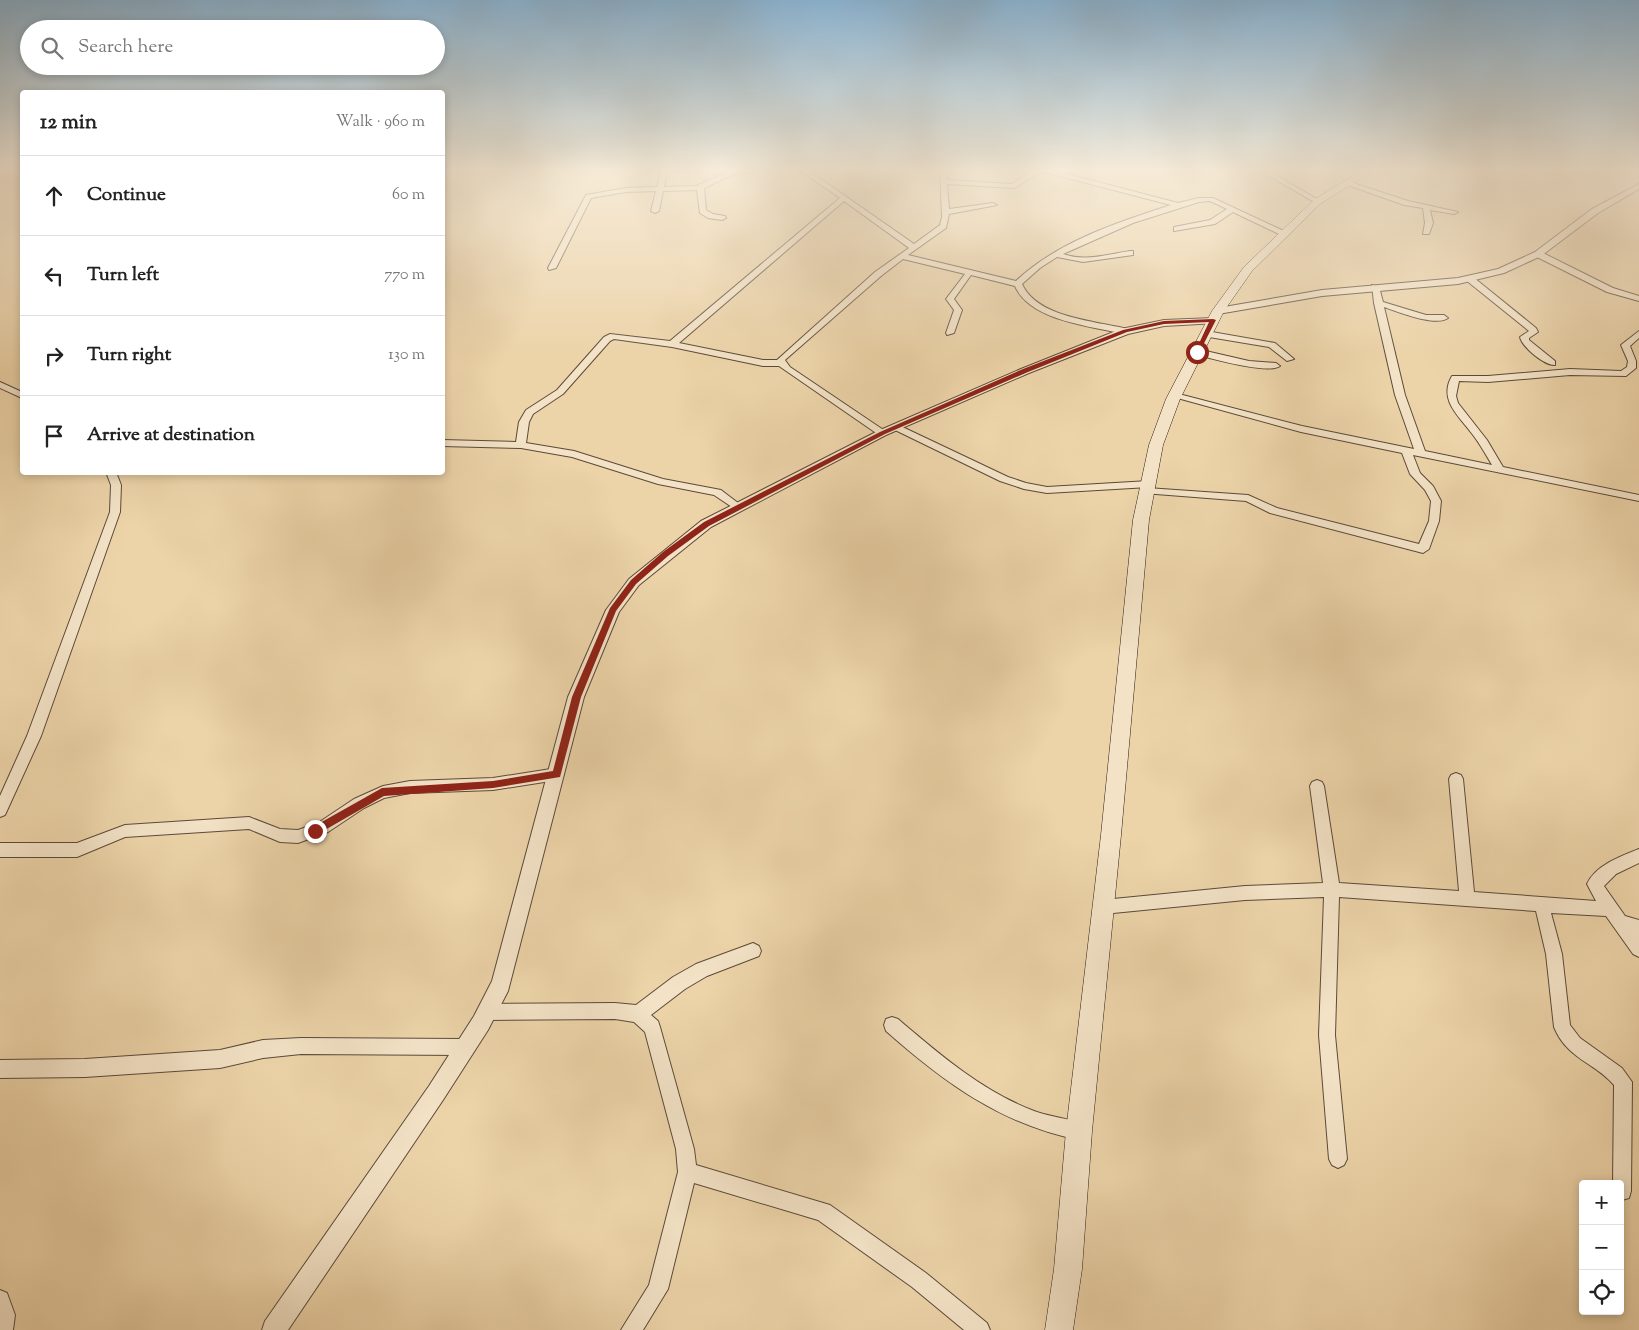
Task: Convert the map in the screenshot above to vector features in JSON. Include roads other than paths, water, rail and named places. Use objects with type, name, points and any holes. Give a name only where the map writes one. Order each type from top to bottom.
[{"type":"main road","points":[[1059,1330],[1069,1259],[1079,1131],[1142,520],[1156,445],[1175,396],[1212,322],[1248,269],[1284,233]]},
{"type":"street","points":[[552,268],[570,231]]},
{"type":"street","points":[[672,344],[805,231]]},
{"type":"street","points":[[888,231],[913,247]]},
{"type":"street","points":[[781,363],[781,359],[901,256],[936,231]]},
{"type":"street","points":[[1018,284],[1034,268],[1056,254],[1110,231]]},
{"type":"street","points":[[1280,231],[1284,233]]},
{"type":"street","points":[[274,1330],[430,1101],[487,1012],[501,984],[576,697],[613,610],[634,582],[666,554],[706,524],[889,430],[1125,331],[1164,323],[1212,322],[1322,293],[1470,279],[1501,271],[1538,254],[1568,231]]},
{"type":"street","points":[[1056,254],[1070,260],[1082,260],[1130,253]]},
{"type":"street","points":[[1538,254],[1610,290],[1639,299]]},
{"type":"street","points":[[901,256],[1018,284]]},
{"type":"street","points":[[950,333],[958,310],[950,299],[969,273]]},
{"type":"street","points":[[1470,279],[1533,330],[1534,332],[1524,337],[1525,341],[1552,363]]},
{"type":"street","points":[[1018,284],[1022,294],[1038,308],[1066,318],[1125,331]]},
{"type":"street","points":[[1374,287],[1400,396],[1421,454]]},
{"type":"street","points":[[1378,303],[1425,317],[1444,318]]},
{"type":"street","points":[[1212,322],[1272,345],[1290,359]]},
{"type":"street","points":[[1500,470],[1481,438],[1452,403],[1450,393],[1456,378],[1488,379],[1570,372],[1623,374],[1631,368],[1632,361],[1625,345],[1639,334]]},
{"type":"street","points":[[521,445],[524,422],[530,412],[560,392],[609,337],[617,335],[672,344],[746,360],[781,363],[889,430],[1004,480],[1024,486],[1047,490],[1117,484],[1248,498],[1274,511],[1423,549],[1434,521],[1436,501],[1429,488],[1415,474],[1406,451]]},
{"type":"street","points":[[1197,352],[1249,364],[1276,366]]},
{"type":"street","points":[[0,385],[20,394]]},
{"type":"street","points":[[1175,396],[1301,430],[1639,498]]},
{"type":"street","points":[[445,443],[521,445],[574,454],[662,482],[717,492],[738,508]]},
{"type":"street","points":[[0,811],[34,736],[115,512],[116,484],[112,475]]},
{"type":"street","points":[[0,850],[77,850],[126,831],[249,823],[258,825],[282,837],[298,837],[315,831],[382,792],[493,784],[557,774]]},
{"type":"street","points":[[1456,779],[1467,898]]},
{"type":"street","points":[[1317,786],[1332,890],[1327,1035],[1338,1159]]},
{"type":"street","points":[[1639,856],[1611,868],[1595,884],[1601,900],[1621,922],[1639,949]]},
{"type":"street","points":[[1103,907],[1250,894],[1332,890],[1467,898],[1542,906],[1610,909]]},
{"type":"street","points":[[1542,906],[1554,954],[1562,1028],[1566,1038],[1588,1056],[1614,1070],[1623,1082],[1622,1180]]},
{"type":"street","points":[[1621,922],[1639,927]]},
{"type":"street","points":[[638,1014],[679,983],[702,970],[753,951]]},
{"type":"street","points":[[487,1012],[615,1010],[638,1014],[652,1027],[685,1149],[687,1172],[658,1289],[631,1330]]},
{"type":"street","points":[[892,1025],[920,1050],[978,1092],[1034,1120],[1079,1131]]},
{"type":"street","points":[[0,1068],[85,1068],[220,1058],[263,1049],[301,1046],[464,1047]]},
{"type":"street","points":[[687,1172],[822,1212],[919,1280],[980,1330]]},
{"type":"street","points":[[0,1300],[5,1315],[4,1330]]}]
